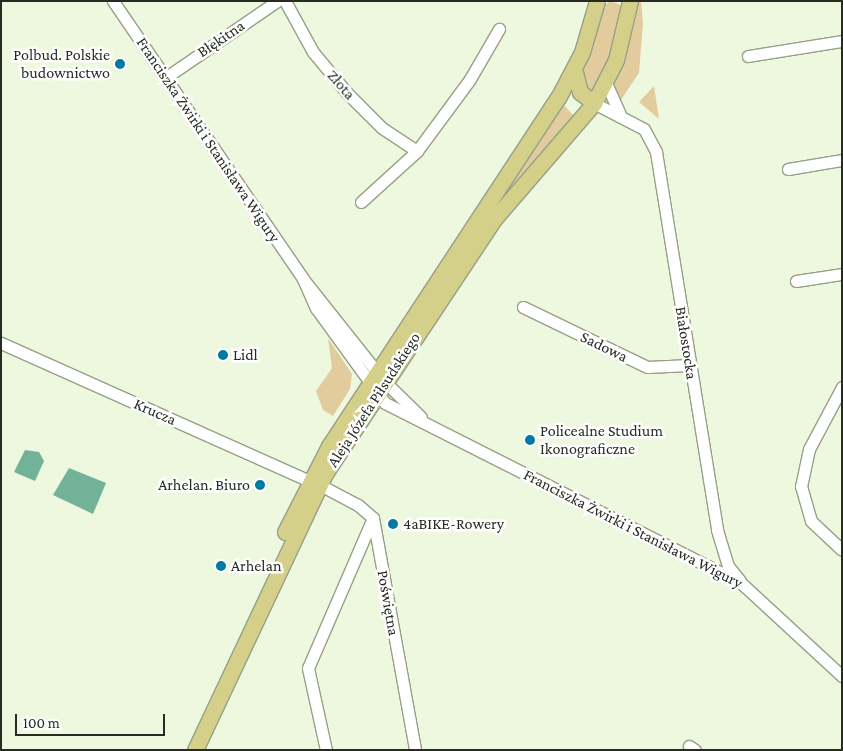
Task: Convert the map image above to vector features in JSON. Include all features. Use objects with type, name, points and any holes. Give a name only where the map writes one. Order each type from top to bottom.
[{"type":"main road","points":[[594,103],[580,92],[574,68],[597,1]]},
{"type":"main road","points":[[606,83],[621,45],[628,4]]},
{"type":"main road","name":"Aleja Józefa Piłsudskiego","points":[[184,750],[314,483],[487,210],[574,68]]},
{"type":"main road","name":"Aleja Józefa Piłsudskiego","points":[[376,383],[494,219],[594,103],[606,83]]},
{"type":"main road","name":"Aleja Józefa Piłsudskiego","points":[[195,750],[314,483]]},
{"type":"street","name":"Franciszka Żwirki i Stanisława Wigury","points":[[113,1],[320,305],[376,383],[430,426],[740,582],[842,676]]},
{"type":"street","name":"Złota","points":[[285,1],[312,52],[347,93],[382,128],[417,151]]},
{"type":"street","name":"Błękitna","points":[[166,78],[272,3]]},
{"type":"street","points":[[361,202],[417,151],[470,79],[499,29]]},
{"type":"street","points":[[748,56],[842,41]]},
{"type":"street","points":[[606,83],[620,114]]},
{"type":"street","name":"Białostocka","points":[[594,103],[620,114],[644,129],[656,152],[722,552],[740,582]]},
{"type":"street","points":[[788,169],[842,160]]},
{"type":"street","points":[[796,281],[842,274]]},
{"type":"street","name":"Sadowa","points":[[523,307],[647,366],[690,365]]},
{"type":"street","name":"Krucza","points":[[1,343],[314,483]]},
{"type":"street","points":[[842,387],[809,449],[802,486],[811,522],[842,550]]},
{"type":"street","points":[[314,483],[358,504],[373,518],[308,668],[326,750]]},
{"type":"street","name":"Poświętna","points":[[373,518],[415,750]]},
{"type":"shaded area","points":[[610,1],[621,5],[613,51],[593,91],[587,92],[581,72],[603,7]]},
{"type":"shaded area","points":[[635,1],[641,1],[643,23],[639,73],[619,103],[613,81],[629,42]]},
{"type":"shaded area","points":[[654,86],[659,119],[639,102]]},
{"type":"shaded area","points":[[563,104],[574,116],[507,192]]},
{"type":"shaded area","points":[[328,338],[352,374],[350,389],[333,416],[323,410],[316,391],[332,368]]},
{"type":"shaded area","points":[[25,450],[39,452],[44,461],[35,481],[14,472]]},
{"type":"shaded area","points":[[69,468],[106,483],[93,514],[53,495]]},
{"type":"place","name":"Polbud. Polskie budownictwo","points":[[120,64]]},
{"type":"place","name":"Lidl","points":[[223,355]]},
{"type":"place","name":"Policealne Studium Ikonograficzne","points":[[530,440]]},
{"type":"place","name":"Arhelan. Biuro","points":[[260,485]]},
{"type":"place","name":"4aBIKE-Rowery","points":[[393,524]]},
{"type":"place","name":"Arhelan","points":[[221,566]]}]
